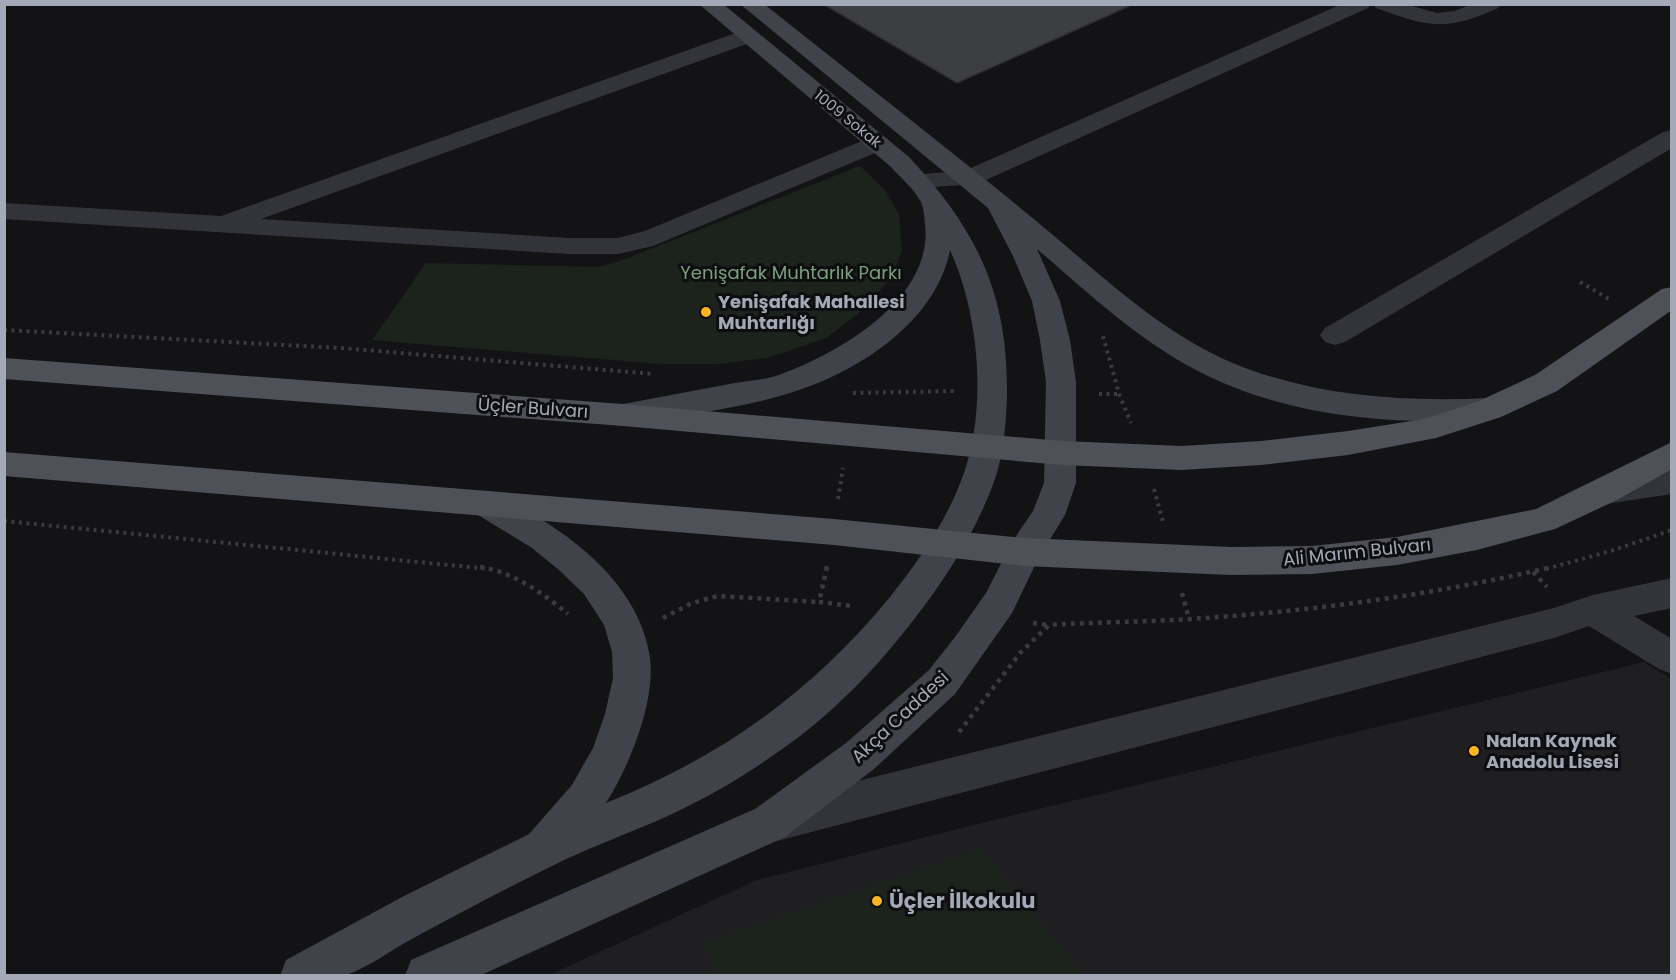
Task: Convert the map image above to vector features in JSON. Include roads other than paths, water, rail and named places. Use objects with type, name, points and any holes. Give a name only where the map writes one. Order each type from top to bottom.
[{"type":"main road","points":[[1062,453],[1163,458],[1261,453],[1348,443],[1425,430],[1490,409],[1546,383],[1671,296]]},
{"type":"main road","name":"Üçler Bulvarı","points":[[4,368],[623,415],[1062,453]]},
{"type":"main road","name":"Ali Marım Bulvarı","points":[[1024,552],[1231,561],[1312,560],[1365,555],[1465,539],[1544,520],[1605,491],[1671,454]]},
{"type":"main road","points":[[4,464],[834,532],[1024,552]]},
{"type":"street","name":"1009 Sokak","points":[[302,975],[539,851],[691,784],[753,748],[800,713],[837,681],[867,649],[923,578],[945,545],[977,483],[988,445],[992,373],[988,325],[980,290],[967,252],[926,190],[879,143],[709,4]]},
{"type":"street","name":"1009 Sokak","points":[[750,4],[1153,328],[1192,355],[1234,375],[1282,391],[1330,403],[1437,413],[1490,409]]},
{"type":"street","points":[[623,415],[783,384],[864,345],[890,327],[924,285],[941,239],[941,223],[926,190],[968,179],[1361,4]]},
{"type":"street","points":[[1383,4],[1431,20],[1451,20],[1491,4]]},
{"type":"street","points":[[219,225],[747,36]]},
{"type":"street","points":[[1335,335],[1671,137]]},
{"type":"street","points":[[4,211],[558,245],[618,246],[653,238],[879,143]]},
{"type":"street","name":"Akça Caddesi","points":[[427,975],[770,823],[860,756],[942,682],[999,603],[1024,552],[1048,515],[1060,483],[1061,382],[1055,340],[1046,301],[1027,256],[998,202]]},
{"type":"street","points":[[1605,491],[1671,481]]},
{"type":"street","points":[[485,504],[530,529],[567,556],[595,583],[626,636],[632,661],[622,722],[608,760],[586,798],[539,851]]},
{"type":"street","points":[[770,823],[1542,626],[1593,610],[1671,593]]},
{"type":"street","points":[[1593,610],[1671,658]]},
{"type":"place","name":"Yenişafak Mahallesi Muhtarlığı","points":[[706,312]]},
{"type":"place","name":"Nalan Kaynak Anadolu Lisesi","points":[[1474,751]]},
{"type":"place","name":"Üçler İlkokulu","points":[[877,901]]},
{"type":"park label","name":"Yenişafak Muhtarlık Parkı","points":[[791,273]]}]
